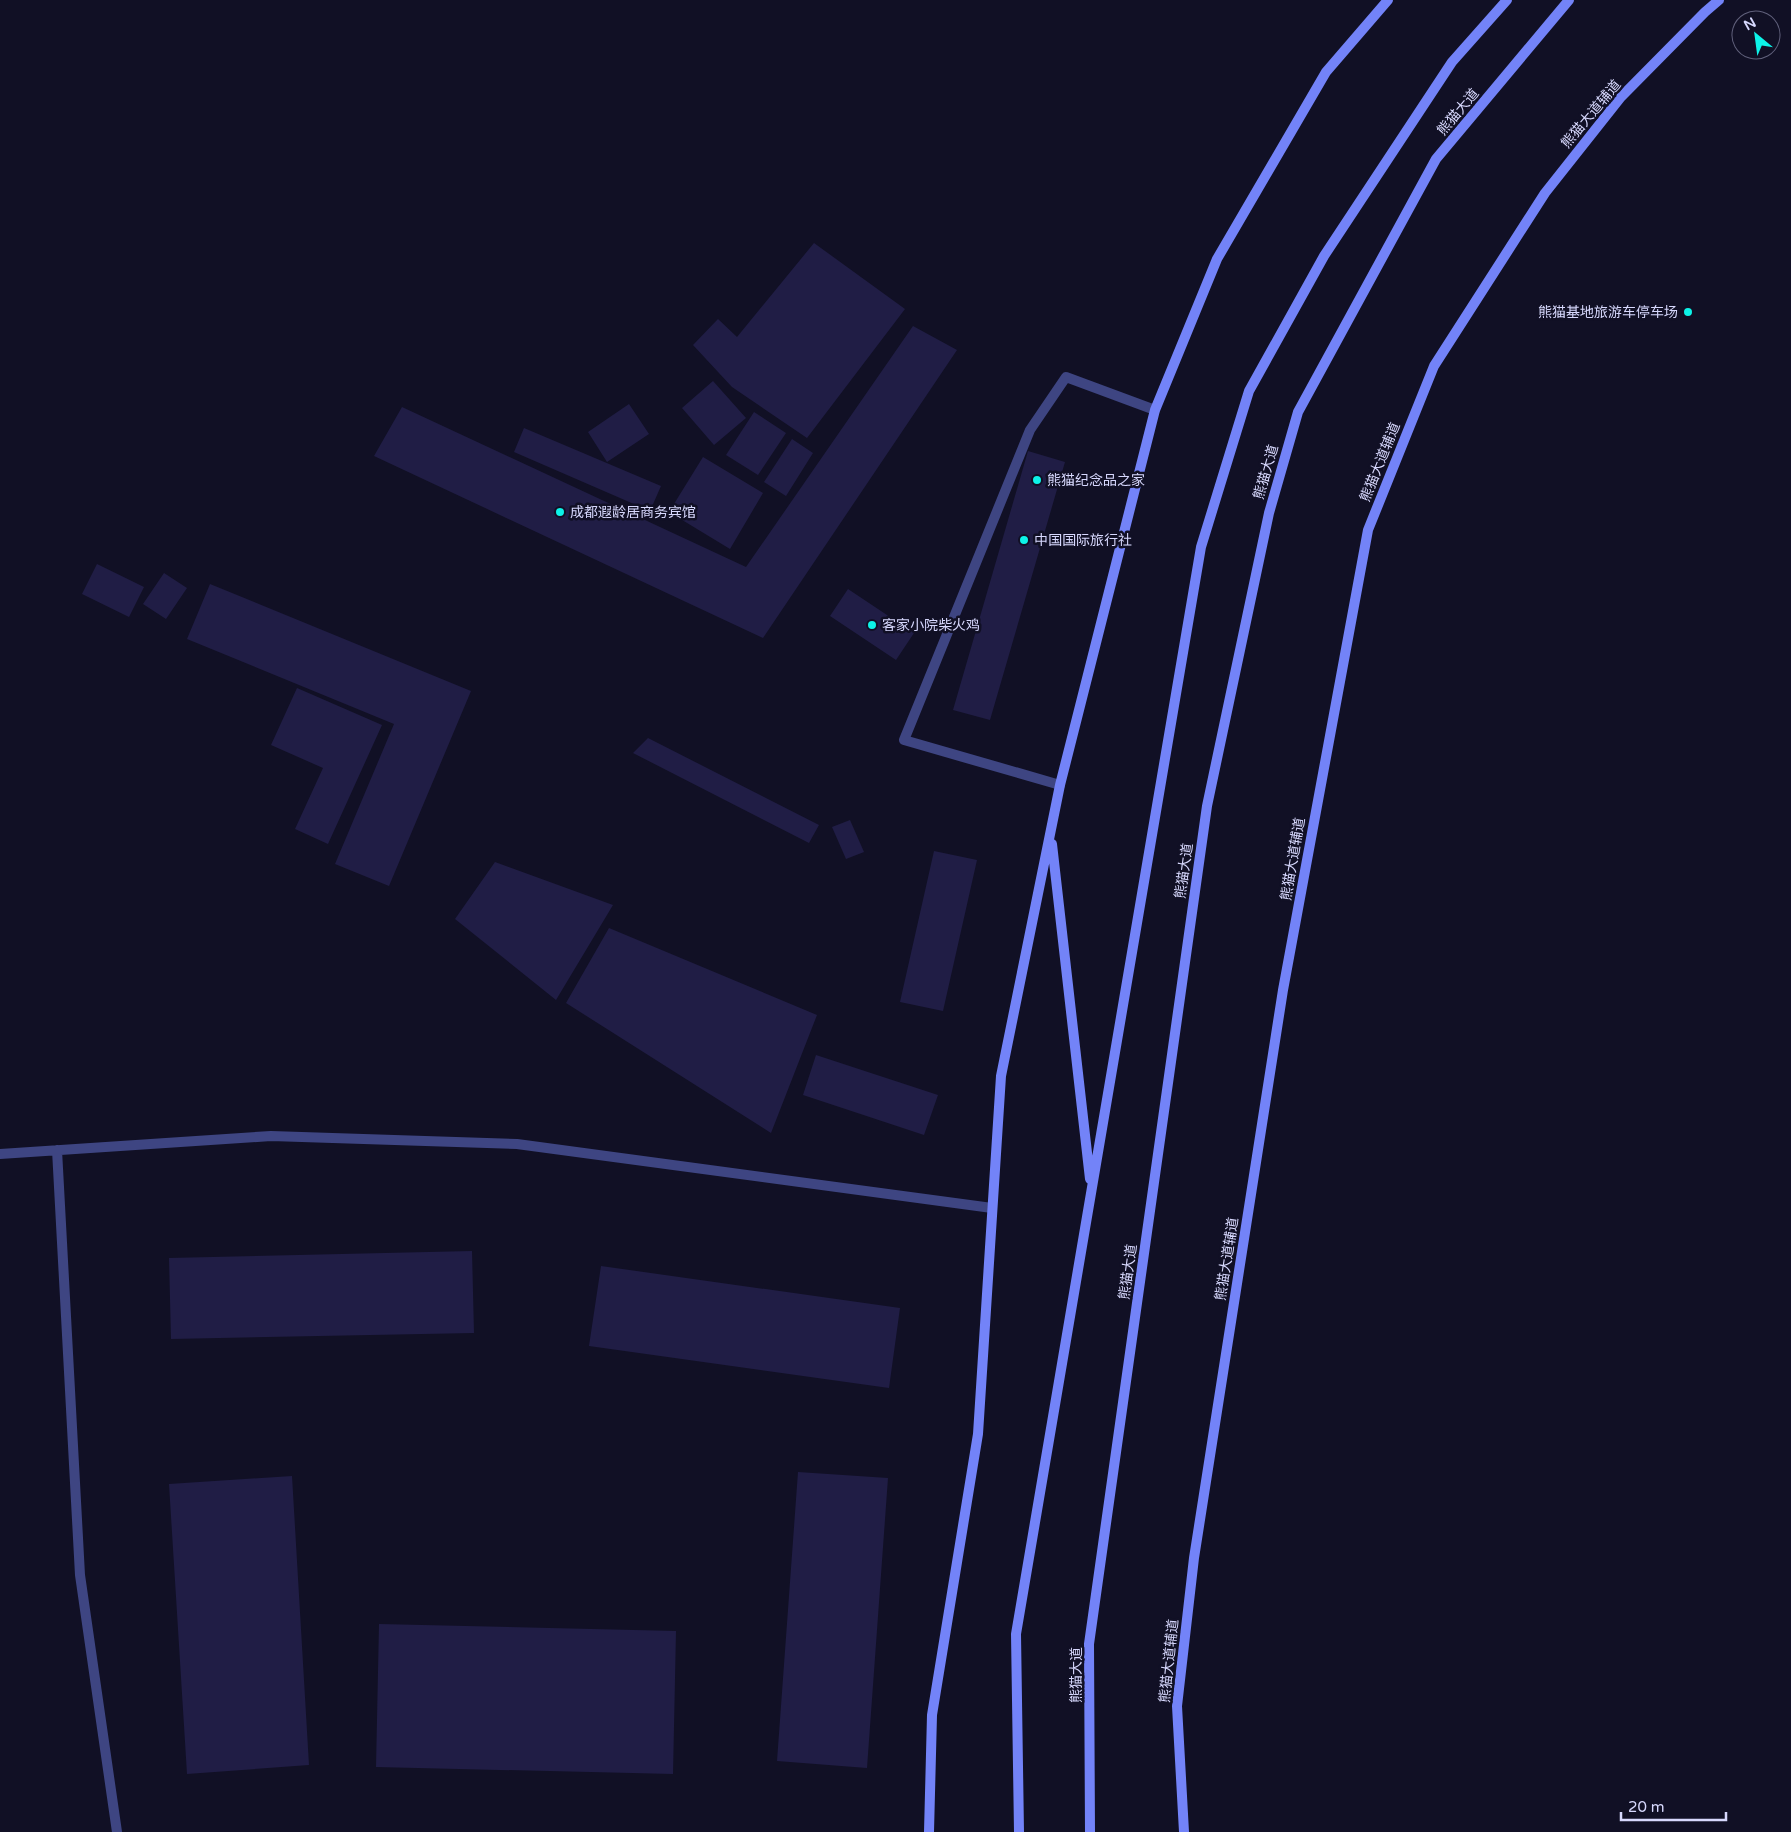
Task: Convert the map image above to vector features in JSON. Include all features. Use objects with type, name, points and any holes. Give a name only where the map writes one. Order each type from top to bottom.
[{"type":"main road","points":[[929,1832],[932,1715],[978,1434],[1001,1076],[1060,785],[1155,410],[1217,259],[1326,72],[1388,0]]},
{"type":"main road","points":[[1019,1832],[1016,1634],[1201,547],[1249,391],[1324,256],[1452,62],[1507,0]]},
{"type":"main road","name":"熊猫大道","points":[[1090,1832],[1089,1644],[1207,806],[1269,513],[1298,412],[1436,159],[1569,0]]},
{"type":"main road","name":"熊猫大道辅道","points":[[1184,1832],[1177,1706],[1194,1558],[1283,990],[1368,530],[1434,366],[1545,193],[1621,97],[1719,0]]},
{"type":"main road","points":[[1051,833],[1091,1193]]},
{"type":"street","points":[[1060,785],[904,740],[1030,430],[1066,377],[1155,410]]},
{"type":"street","points":[[0,1154],[271,1136],[517,1144],[992,1208]]},
{"type":"street","points":[[57,1150],[80,1575],[117,1832]]},
{"type":"building","points":[[814,243],[905,309],[807,438],[732,387],[693,345],[718,319],[737,337]]},
{"type":"building","name":"成都遐龄居商务宾馆","points":[[913,326],[957,350],[763,638],[374,456],[402,407],[746,567]]},
{"type":"building","points":[[713,381],[746,418],[714,445],[682,408]]},
{"type":"building","points":[[629,404],[649,434],[607,462],[588,432]]},
{"type":"building","points":[[754,412],[786,433],[758,475],[726,455]]},
{"type":"building","points":[[524,428],[661,486],[650,511],[514,452]]},
{"type":"building","points":[[792,439],[813,453],[786,496],[764,482]]},
{"type":"building","points":[[1028,451],[1065,462],[990,720],[953,710]]},
{"type":"building","points":[[703,457],[763,493],[730,549],[669,512]]},
{"type":"building","points":[[97,564],[144,587],[129,617],[82,594]]},
{"type":"building","points":[[164,573],[187,588],[166,619],[143,604]]},
{"type":"building","points":[[210,584],[471,691],[389,886],[335,864],[394,724],[187,639]]},
{"type":"building","name":"客家小院柴火鸡","points":[[848,589],[914,633],[896,660],[830,616]]},
{"type":"building","points":[[297,688],[382,725],[328,844],[295,829],[323,768],[271,745]]},
{"type":"building","points":[[648,738],[819,825],[809,843],[633,753]]},
{"type":"building","points":[[850,820],[864,852],[846,859],[832,827]]},
{"type":"building","points":[[934,851],[977,860],[943,1011],[900,1002]]},
{"type":"building","points":[[495,862],[613,905],[556,1000],[455,919]]},
{"type":"building","points":[[609,928],[817,1015],[771,1133],[566,1003]]},
{"type":"building","points":[[816,1055],[938,1095],[924,1135],[803,1095]]},
{"type":"building","points":[[472,1251],[474,1333],[171,1339],[169,1258]]},
{"type":"building","points":[[601,1266],[900,1308],[889,1388],[589,1346]]},
{"type":"building","points":[[798,1472],[888,1478],[867,1768],[777,1761]]},
{"type":"building","points":[[292,1476],[309,1765],[187,1774],[169,1484]]},
{"type":"building","points":[[379,1624],[676,1631],[673,1774],[376,1767]]},
{"type":"place","name":"熊猫基地旅游车停车场","points":[[1688,312]]},
{"type":"place","name":"熊猫纪念品之家","points":[[1037,480]]},
{"type":"place","name":"成都遐龄居商务宾馆","points":[[560,512]]},
{"type":"place","name":"中国国际旅行社","points":[[1024,540]]},
{"type":"place","name":"客家小院柴火鸡","points":[[872,625]]}]
